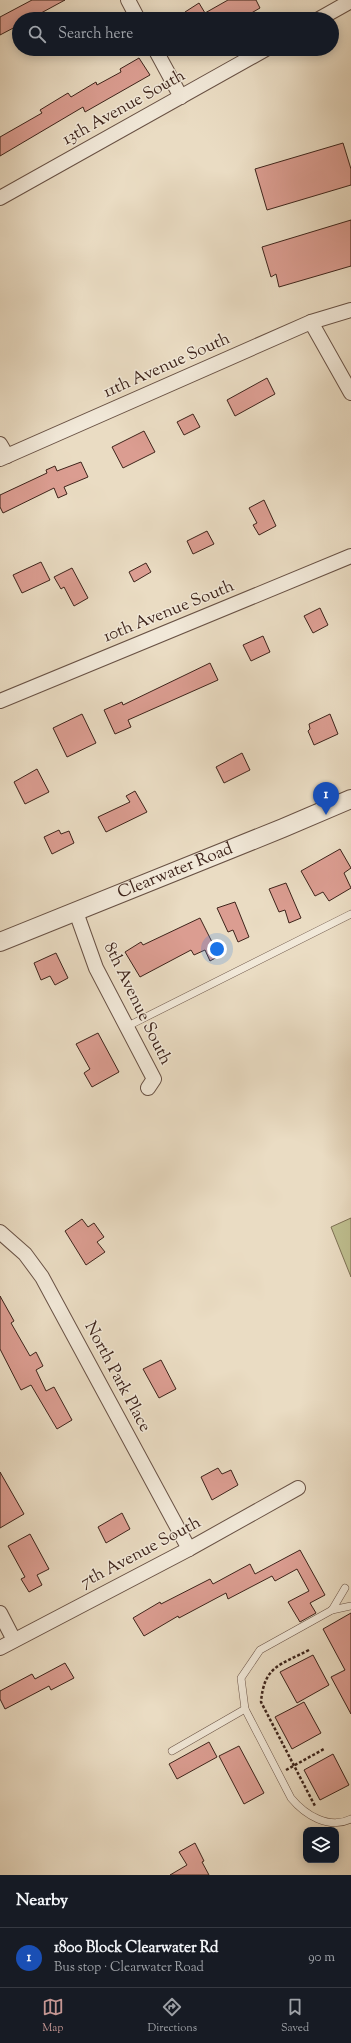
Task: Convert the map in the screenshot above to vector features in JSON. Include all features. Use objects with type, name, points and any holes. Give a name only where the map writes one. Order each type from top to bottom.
[{"type":"street","points":[[128,0],[134,12]]},
{"type":"street","points":[[331,12],[351,1]]},
{"type":"street","points":[[159,56],[181,97]]},
{"type":"street","name":"13th Avenue South","points":[[0,198],[254,56]]},
{"type":"street","name":"11th Avenue South","points":[[2,453],[311,322],[351,310]]},
{"type":"street","points":[[311,322],[351,393]]},
{"type":"street","name":"10th Avenue South","points":[[0,701],[351,556]]},
{"type":"street","name":"Clearwater Road","points":[[0,942],[351,799]]},
{"type":"street","name":"8th Avenue South","points":[[76,912],[96,968],[154,1080],[148,1088]]},
{"type":"street","name":"North Park Place","points":[[0,1232],[25,1254],[42,1276],[189,1549]]},
{"type":"street","name":"7th Avenue South","points":[[0,1648],[189,1549],[298,1488]]},
{"type":"street","points":[[0,1613],[14,1640]]},
{"type":"lane","points":[[126,1028],[351,914]]},
{"type":"lane","points":[[332,1610],[345,1588]]},
{"type":"lane","points":[[351,1606],[332,1610],[260,1650],[241,1678],[245,1709],[291,1798],[300,1809],[323,1821],[346,1822],[351,1819]]},
{"type":"lane","points":[[172,1751],[245,1709]]},
{"type":"path","points":[[309,1650],[270,1672],[262,1688],[261,1702],[323,1821]]},
{"type":"path","points":[[279,1774],[324,1749]]},
{"type":"green space","points":[[351,1218],[351,1277],[331,1227]]},
{"type":"building","points":[[32,0],[65,0],[43,12],[12,12],[12,29],[0,35],[0,17]]},
{"type":"building","points":[[228,0],[256,0],[260,8],[253,12],[207,12]]},
{"type":"building","points":[[199,3],[204,12],[185,12]]},
{"type":"building","points":[[139,58],[150,75],[85,112],[83,107],[0,156],[0,137],[42,113],[40,110],[68,93],[71,97],[96,82],[97,85],[121,72],[120,69]]},
{"type":"building","points":[[343,143],[351,169],[351,185],[267,210],[255,169]]},
{"type":"building","points":[[351,220],[351,266],[279,287],[276,274],[271,277],[262,247]]},
{"type":"building","points":[[267,378],[275,394],[235,416],[227,400]]},
{"type":"building","points":[[193,414],[200,427],[184,435],[177,422]]},
{"type":"building","points":[[144,431],[155,452],[123,468],[112,447]]},
{"type":"building","points":[[81,462],[88,477],[64,487],[67,494],[58,498],[54,488],[3,513],[0,507],[0,495],[47,473],[46,470],[55,466],[57,471]]},
{"type":"building","points":[[264,500],[276,526],[259,535],[253,525],[257,523],[249,508]]},
{"type":"building","points":[[207,531],[214,544],[193,554],[187,541]]},
{"type":"building","points":[[41,562],[50,580],[22,593],[13,575]]},
{"type":"building","points":[[146,563],[151,572],[134,582],[129,572]]},
{"type":"building","points":[[72,568],[88,598],[74,606],[64,587],[61,589],[54,577]]},
{"type":"building","points":[[320,608],[328,625],[313,633],[304,616]]},
{"type":"building","points":[[263,636],[270,652],[251,661],[243,645]]},
{"type":"building","points":[[210,663],[218,680],[128,720],[131,727],[115,734],[104,710],[122,702],[123,705]]},
{"type":"building","points":[[82,714],[96,743],[67,757],[53,728]]},
{"type":"building","points":[[330,714],[338,734],[314,745],[308,731],[310,729],[309,724]]},
{"type":"building","points":[[242,753],[250,770],[224,783],[216,767]]},
{"type":"building","points":[[37,769],[49,792],[25,804],[14,782]]},
{"type":"building","points":[[135,791],[147,812],[106,832],[98,817],[130,802],[126,796]]},
{"type":"building","points":[[59,830],[61,834],[69,831],[74,843],[52,854],[44,837]]},
{"type":"building","points":[[340,849],[351,868],[344,873],[351,888],[329,901],[323,892],[315,896],[301,871]]},
{"type":"building","points":[[286,883],[301,918],[289,923],[285,910],[279,912],[269,889]]},
{"type":"building","points":[[235,902],[249,937],[238,942],[233,930],[228,932],[217,908]]},
{"type":"building","points":[[200,918],[219,956],[210,961],[205,950],[194,955],[191,950],[140,977],[125,952],[141,942],[143,945]]},
{"type":"building","points":[[56,953],[68,978],[55,985],[50,976],[41,980],[34,963]]},
{"type":"building","points":[[98,1033],[119,1072],[92,1087],[84,1073],[90,1069],[76,1044]]},
{"type":"building","points":[[82,1219],[88,1227],[94,1223],[104,1237],[97,1242],[105,1252],[86,1265],[65,1231]]},
{"type":"building","points":[[0,1296],[14,1321],[11,1323],[30,1356],[36,1352],[43,1366],[36,1370],[46,1391],[54,1387],[72,1420],[57,1429],[31,1385],[21,1390],[0,1349]]},
{"type":"building","points":[[161,1360],[176,1389],[159,1398],[143,1369]]},
{"type":"building","points":[[218,1468],[222,1474],[231,1470],[238,1485],[212,1500],[201,1477]]},
{"type":"building","points":[[0,1472],[24,1514],[0,1528]]},
{"type":"building","points":[[122,1513],[130,1529],[106,1543],[98,1527]]},
{"type":"building","points":[[30,1534],[49,1569],[37,1575],[42,1585],[29,1592],[21,1579],[25,1577],[8,1546]]},
{"type":"building","points":[[300,1550],[325,1595],[310,1603],[316,1613],[300,1622],[288,1602],[309,1591],[297,1569],[275,1581],[272,1576],[228,1599],[226,1593],[179,1618],[178,1616],[144,1636],[133,1618],[160,1602],[161,1604],[210,1579],[213,1584],[250,1564],[255,1574]]},
{"type":"building","points":[[351,1613],[351,1714],[331,1677],[345,1670],[323,1629]]},
{"type":"building","points":[[313,1655],[329,1685],[297,1703],[280,1672]]},
{"type":"building","points":[[65,1663],[74,1678],[51,1690],[49,1686],[5,1709],[0,1699],[0,1691],[32,1674],[35,1679]]},
{"type":"building","points":[[304,1702],[321,1733],[292,1749],[275,1717]]},
{"type":"building","points":[[209,1742],[217,1757],[177,1779],[169,1764]]},
{"type":"building","points":[[239,1746],[264,1793],[244,1804],[219,1756]]},
{"type":"building","points":[[333,1754],[349,1785],[320,1800],[304,1770]]},
{"type":"building","points":[[195,1843],[204,1861],[202,1862],[209,1875],[170,1875],[187,1865],[179,1852]]},
{"type":"place","name":"1800 Block Clearwater Rd","points":[[326,815]]}]
